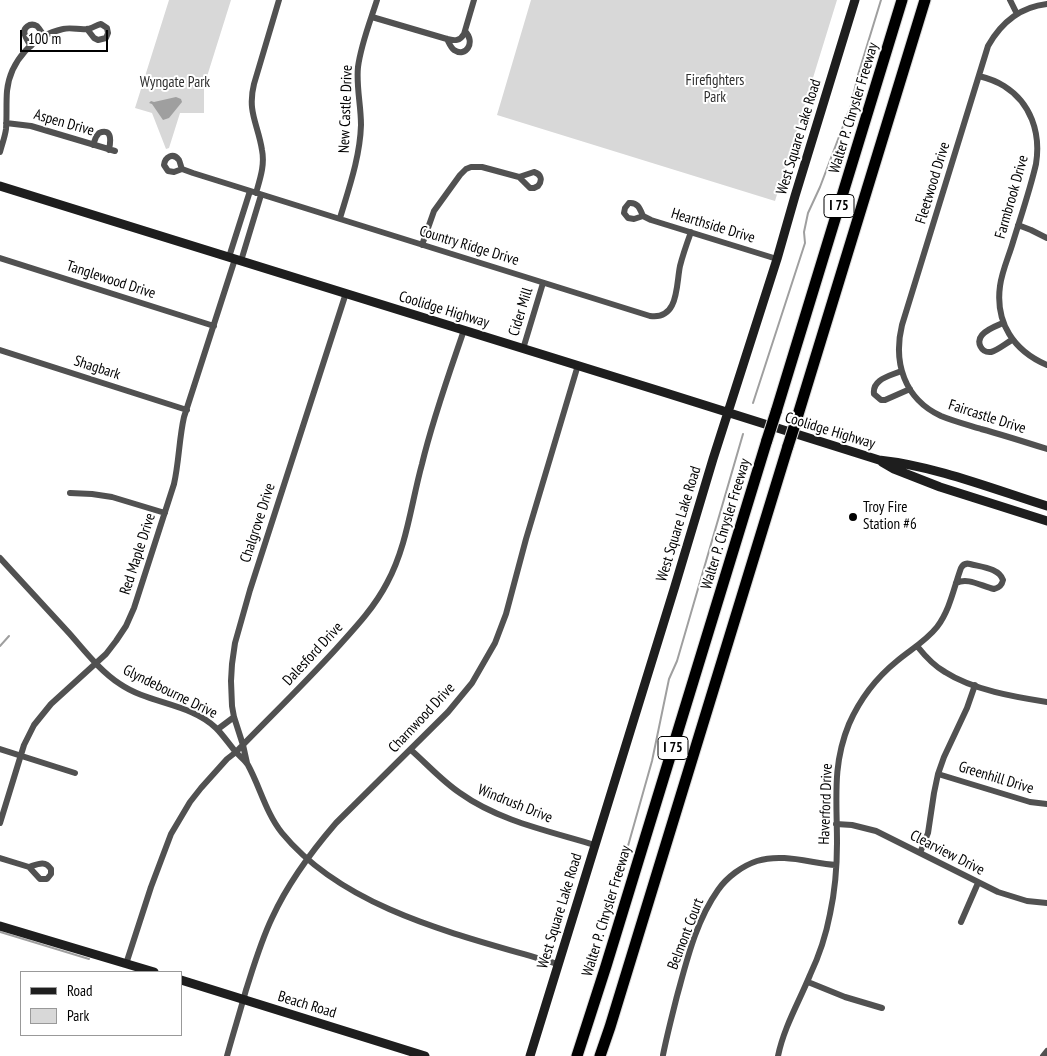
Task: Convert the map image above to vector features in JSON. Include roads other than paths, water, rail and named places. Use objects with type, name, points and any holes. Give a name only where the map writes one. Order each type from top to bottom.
[{"type":"highway","name":"Walter P. Chrysler Freeway","points":[[577,1056],[902,0]]},
{"type":"highway","name":"I 75","points":[[600,1056],[924,0]]},
{"type":"main road","name":"West Square Lake Road","points":[[530,1056],[698,507],[777,259],[855,0]]},
{"type":"main road","name":"Coolidge Highway","points":[[0,186],[879,460],[943,473],[1047,506]]},
{"type":"main road","name":"Coolidge Highway","points":[[879,460],[894,469],[940,487],[1047,520]]},
{"type":"main road","points":[[0,926],[150,971]]},
{"type":"main road","name":"Beach Road","points":[[182,980],[425,1056]]},
{"type":"street","points":[[235,259],[262,170],[263,155],[252,113],[251,97],[279,0]]},
{"type":"street","name":"New Castle Drive","points":[[340,218],[357,159],[361,123],[358,68],[377,0]]},
{"type":"street","points":[[372,16],[453,41],[463,36],[474,0]]},
{"type":"street","points":[[1010,0],[1016,14]]},
{"type":"street","name":"Fleetwood Drive","points":[[905,380],[901,371],[898,350],[902,325],[986,53],[992,39],[1002,26],[1016,14],[1034,3],[1047,4]]},
{"type":"street","points":[[31,46],[24,34],[27,26],[31,24],[36,26],[44,36]]},
{"type":"street","points":[[0,152],[5,134],[7,91],[16,64],[24,52],[44,36],[63,29],[87,29]]},
{"type":"street","points":[[447,39],[454,50],[460,52],[465,50],[469,47],[470,42],[470,36],[465,31]]},
{"type":"street","name":"Farmbrook Drive","points":[[979,76],[997,82],[1015,95],[1026,108],[1034,124],[1038,144],[1036,164],[1000,285],[1000,307],[1003,323],[1012,340],[1028,355],[1047,366]]},
{"type":"street","name":"Aspen Drive","points":[[6,123],[31,126],[93,145],[112,150],[111,138],[105,132],[98,133],[93,145]]},
{"type":"street","points":[[422,245],[434,212],[466,169],[476,166],[519,177]]},
{"type":"street","name":"Country Ridge Drive","points":[[182,169],[650,316],[660,316],[668,311],[674,303],[681,263],[690,232]]},
{"type":"street","points":[[235,259],[256,193]]},
{"type":"street","name":"Hearthside Drive","points":[[643,216],[777,259]]},
{"type":"street","points":[[1018,225],[1047,238]]},
{"type":"street","name":"Tanglewood Drive","points":[[0,258],[214,326]]},
{"type":"street","name":"Red Maple Drive","points":[[0,822],[30,731],[51,704],[96,663],[116,641],[132,613],[176,474],[180,440],[187,410],[235,259]]},
{"type":"street","name":"Cider Mill","points":[[523,349],[544,283]]},
{"type":"street","name":"Chalgrove Drive","points":[[247,764],[234,718],[231,681],[233,652],[256,570],[346,293]]},
{"type":"street","points":[[1003,323],[982,335],[979,341],[980,347],[984,351],[991,352],[1012,340]]},
{"type":"street","name":"Dalesford Drive","points":[[126,964],[151,886],[171,834],[190,802],[222,764],[243,745],[354,629],[386,585],[405,537],[426,448],[464,330]]},
{"type":"street","name":"Shagbark","points":[[0,350],[187,410]]},
{"type":"street","name":"Charnwood Drive","points":[[227,1056],[260,946],[272,917],[307,858],[348,811],[457,702],[482,667],[495,643],[506,614],[526,539],[578,366]]},
{"type":"street","points":[[901,371],[876,383],[874,394],[885,400],[910,389]]},
{"type":"street","name":"Faircastle Drive","points":[[905,380],[910,389],[928,408],[940,416],[1047,449]]},
{"type":"street","points":[[70,493],[112,497],[165,513]]},
{"type":"street","name":"Glyndebourne Drive","points":[[0,558],[110,677],[142,696],[190,712],[218,729],[247,764],[276,823],[289,840],[307,858],[333,878],[350,889],[405,916],[558,964]]},
{"type":"street","name":"Haverford Drive","points":[[778,1056],[787,1026],[816,962],[828,922],[834,893],[836,864],[836,784],[838,762],[850,723],[860,702],[878,678],[932,633],[943,618],[960,568],[966,564],[997,572],[1003,580],[1001,586],[997,588],[966,580],[956,583]]},
{"type":"street","points":[[917,646],[928,659],[944,672],[975,685],[1021,698],[1047,702]]},
{"type":"street","points":[[920,853],[928,833],[938,774],[975,685]]},
{"type":"street","points":[[218,729],[234,718]]},
{"type":"street","points":[[0,750],[75,773]]},
{"type":"street","name":"Windrush Drive","points":[[411,750],[453,788],[481,806],[527,825],[595,845]]},
{"type":"street","name":"Greenhill Drive","points":[[938,774],[1030,802],[1047,804]]},
{"type":"street","name":"Clearview Drive","points":[[836,824],[869,828],[978,883],[1006,895],[1027,901],[1047,903]]},
{"type":"street","points":[[0,858],[29,867]]},
{"type":"street","name":"Belmont Court","points":[[662,1055],[693,943],[709,905],[731,876],[744,867],[772,858],[789,858],[836,864]]},
{"type":"street","points":[[961,922],[978,883]]},
{"type":"street","points":[[808,982],[845,997],[882,1008]]},
{"type":"street","points":[[1043,1056],[1047,1051]]},
{"type":"waterway","points":[[753,403],[805,243],[804,232],[808,213],[820,187],[851,105],[858,75],[881,0]]},
{"type":"waterway","points":[[626,853],[652,761],[669,679],[677,661],[743,434]]},
{"type":"waterway","points":[[0,646],[9,636]]},
{"type":"waterway","points":[[0,932],[89,959]]},
{"type":"place","name":"Troy Fire Station #6","points":[[853,517]]},
{"type":"park label","name":"Wyngate Park","points":[[175,83]]},
{"type":"park label","name":"Firefighters Park","points":[[715,90]]}]
